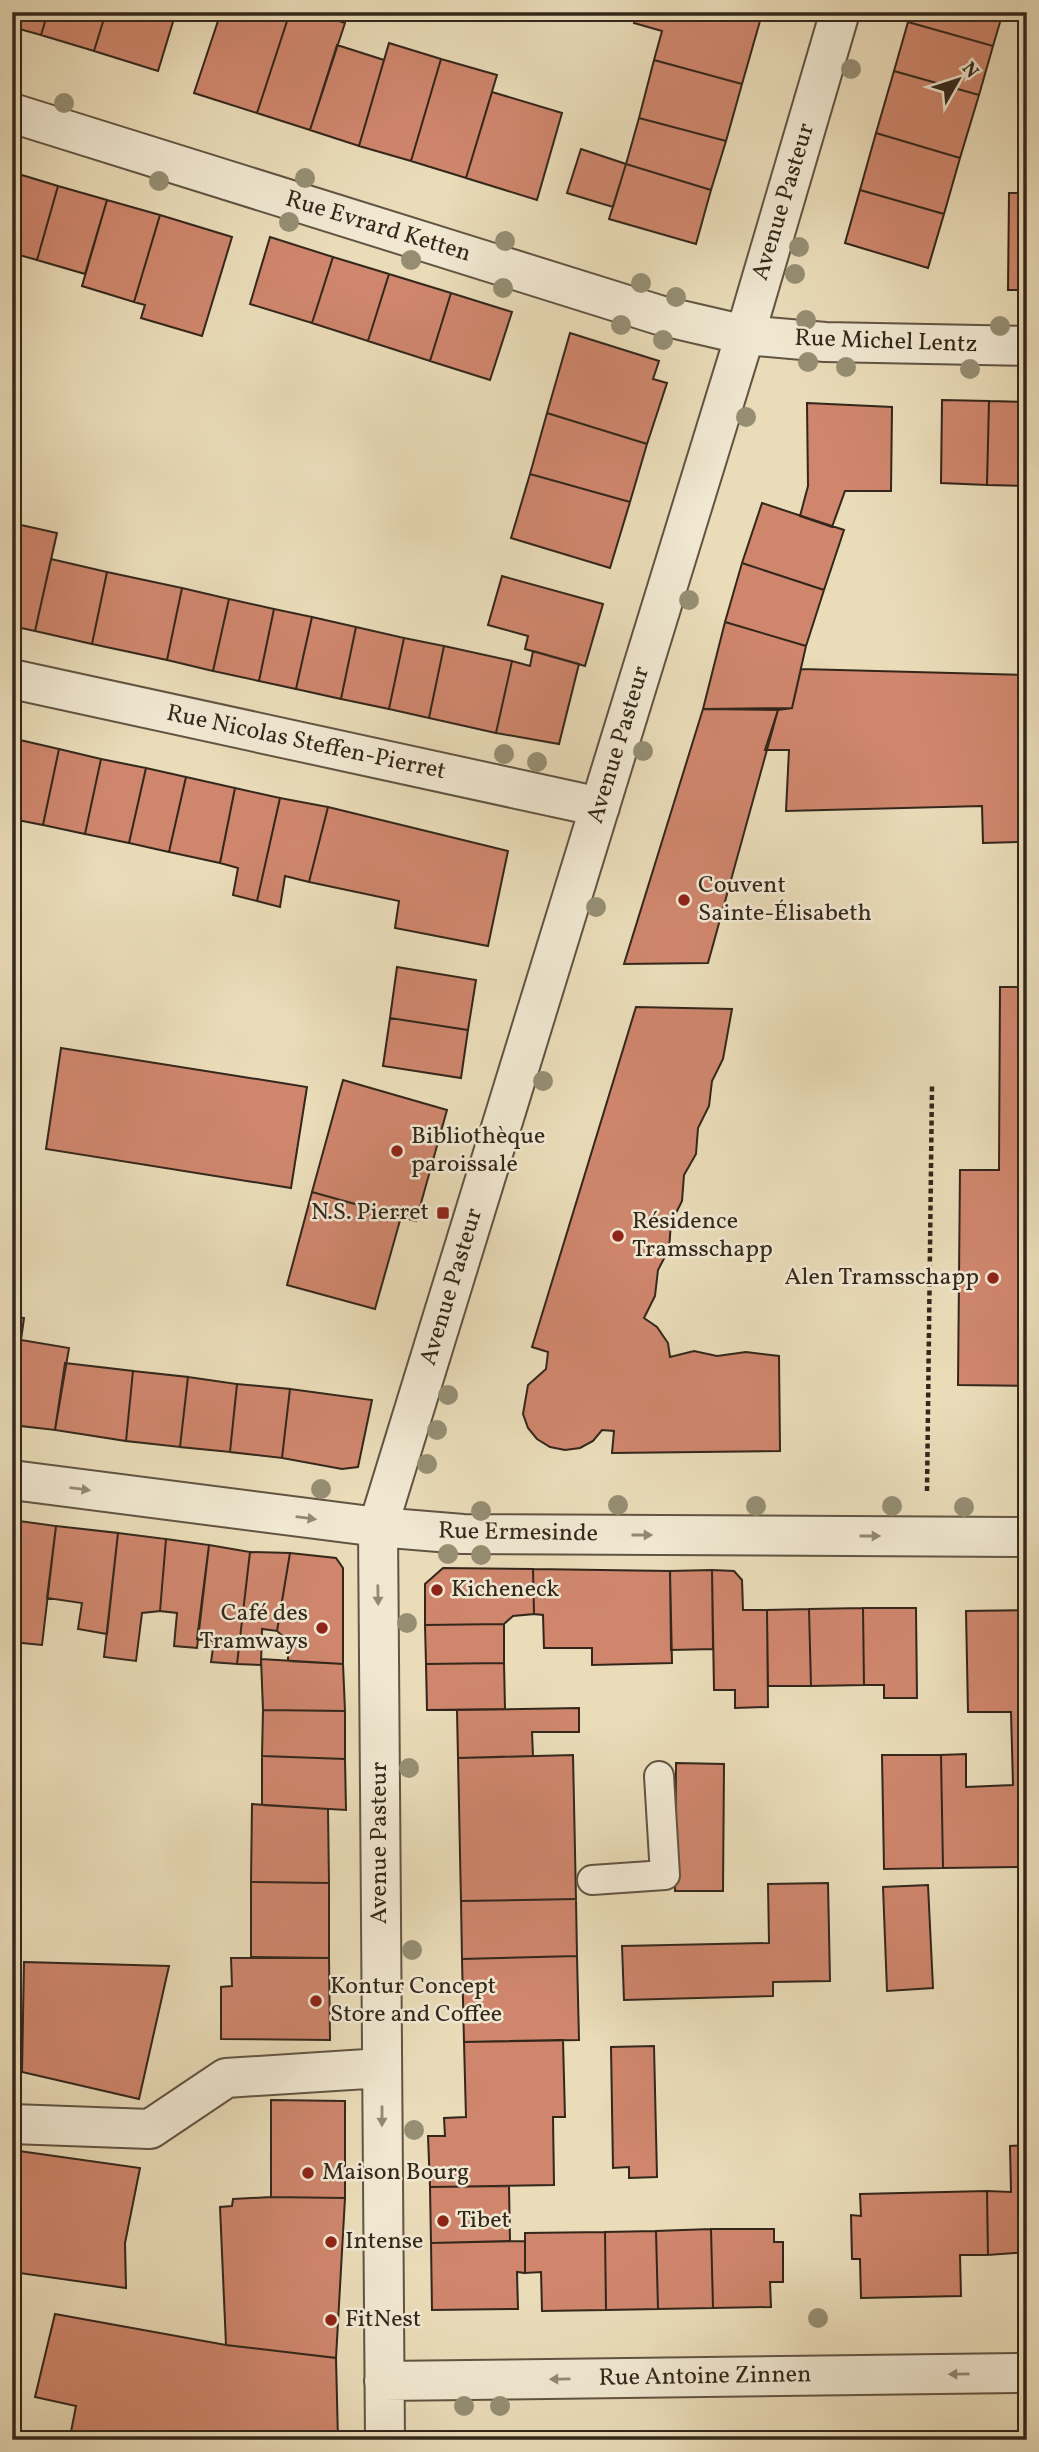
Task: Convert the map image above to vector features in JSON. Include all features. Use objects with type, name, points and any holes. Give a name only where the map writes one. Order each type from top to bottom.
[{"type":"street","name":"Avenue Pasteur","points":[[385,2440],[379,1527],[745,335],[840,12]]},
{"type":"street","name":"Rue Evrard Ketten","points":[[12,113],[659,315],[745,335]]},
{"type":"street","name":"Rue Michel Lentz","points":[[745,335],[825,342],[1027,346]]},
{"type":"street","name":"Rue Nicolas Steffen-Pierret","points":[[12,678],[600,807]]},
{"type":"street","name":"Rue Ermesinde","points":[[12,1480],[379,1527],[463,1534],[1027,1537]]},
{"type":"street","points":[[12,2124],[150,2129],[226,2078],[382,2068]]},
{"type":"street","name":"Rue Antoine Zinnen","points":[[384,2381],[1027,2373]]},
{"type":"lane","points":[[592,1880],[664,1875],[659,1776]]},
{"type":"path","points":[[927,1494],[932,1086]]},
{"type":"building","points":[[12,12],[48,12],[41,35],[12,27]]},
{"type":"building","points":[[48,12],[106,12],[94,51],[41,35]]},
{"type":"building","points":[[106,12],[176,12],[158,71],[94,51]]},
{"type":"building","points":[[221,12],[290,12],[257,113],[194,93]]},
{"type":"building","points":[[290,12],[312,12],[345,23],[310,130],[257,113]]},
{"type":"building","points":[[637,12],[762,14],[742,84],[654,60],[662,31],[634,23]]},
{"type":"building","points":[[911,12],[1003,12],[993,46],[908,22]]},
{"type":"building","points":[[908,22],[993,46],[979,95],[894,71]]},
{"type":"building","points":[[389,43],[441,59],[411,161],[359,146]]},
{"type":"building","points":[[337,45],[384,60],[359,146],[310,130]]},
{"type":"building","points":[[441,59],[497,75],[466,178],[411,161]]},
{"type":"building","points":[[654,60],[742,84],[726,141],[639,118]]},
{"type":"building","points":[[894,71],[979,95],[960,158],[876,133]]},
{"type":"building","points":[[492,92],[562,113],[537,200],[466,178]]},
{"type":"building","points":[[639,118],[726,141],[711,190],[626,164]]},
{"type":"building","points":[[876,133],[960,158],[944,214],[860,190]]},
{"type":"building","points":[[581,149],[626,164],[613,207],[567,193]]},
{"type":"building","points":[[626,164],[711,190],[696,244],[609,219]]},
{"type":"building","points":[[12,172],[58,186],[37,260],[12,253]]},
{"type":"building","points":[[58,186],[107,200],[85,274],[37,260]]},
{"type":"building","points":[[860,190],[944,214],[928,268],[845,243]]},
{"type":"building","points":[[1009,193],[1027,193],[1027,290],[1008,290]]},
{"type":"building","points":[[107,200],[160,215],[134,302],[82,286]]},
{"type":"building","points":[[160,215],[232,237],[202,336],[141,318],[145,305],[134,302]]},
{"type":"building","points":[[270,237],[333,257],[312,323],[250,304]]},
{"type":"building","points":[[333,257],[389,274],[368,341],[312,323]]},
{"type":"building","points":[[389,274],[451,293],[430,361],[368,341]]},
{"type":"building","points":[[451,293],[512,312],[490,380],[430,361]]},
{"type":"building","points":[[570,333],[659,361],[653,379],[667,383],[647,444],[547,413]]},
{"type":"building","points":[[942,400],[989,401],[987,485],[941,483]]},
{"type":"building","points":[[989,401],[1027,402],[1027,486],[987,485]]},
{"type":"building","points":[[807,403],[892,407],[891,491],[845,491],[832,527],[800,516],[808,486]]},
{"type":"building","points":[[547,413],[647,444],[630,502],[530,474]]},
{"type":"building","points":[[530,474],[630,502],[610,568],[511,538]]},
{"type":"building","points":[[762,503],[844,530],[824,590],[742,563]]},
{"type":"building","points":[[12,523],[57,533],[35,631],[12,626]]},
{"type":"building","points":[[51,559],[107,572],[92,644],[35,631]]},
{"type":"building","points":[[742,563],[824,590],[806,646],[725,622]]},
{"type":"building","points":[[107,572],[182,588],[167,660],[92,644]]},
{"type":"building","points":[[502,576],[603,604],[585,666],[525,649],[528,636],[488,625]]},
{"type":"building","points":[[182,588],[229,599],[213,671],[167,660]]},
{"type":"building","points":[[229,599],[274,609],[259,681],[213,671]]},
{"type":"building","points":[[274,609],[312,617],[296,689],[259,681]]},
{"type":"building","points":[[312,617],[356,627],[341,699],[296,689]]},
{"type":"building","points":[[725,622],[806,646],[792,708],[703,709]]},
{"type":"building","points":[[356,627],[404,638],[389,709],[341,699]]},
{"type":"building","points":[[404,638],[444,646],[429,718],[389,709]]},
{"type":"building","points":[[444,646],[512,661],[496,733],[429,718]]},
{"type":"building","points":[[533,651],[579,664],[559,744],[496,733],[512,661],[530,666]]},
{"type":"building","points":[[801,669],[1027,675],[1027,871],[1022,842],[983,843],[982,806],[786,811],[789,750],[765,750],[778,710],[792,708]]},
{"type":"building","name":"Couvent Sainte-Élisabeth","points":[[703,709],[778,710],[708,963],[624,964]]},
{"type":"building","points":[[12,739],[20,740],[12,776]]},
{"type":"building","points":[[20,740],[59,749],[43,825],[12,819],[12,776]]},
{"type":"building","points":[[59,749],[101,759],[85,834],[43,825]]},
{"type":"building","points":[[101,759],[146,768],[129,843],[85,834]]},
{"type":"building","points":[[146,768],[186,777],[169,852],[129,843]]},
{"type":"building","points":[[186,777],[235,788],[220,863],[169,852]]},
{"type":"building","points":[[235,788],[280,798],[257,901],[233,895],[238,868],[220,863]]},
{"type":"building","points":[[280,798],[328,807],[309,882],[285,876],[280,907],[257,901]]},
{"type":"building","points":[[328,807],[508,851],[488,946],[395,928],[399,901],[309,882]]},
{"type":"building","points":[[397,967],[476,980],[468,1030],[390,1018]]},
{"type":"building","name":"Alen Tramsschapp","points":[[1000,987],[1027,987],[1027,1386],[958,1385],[960,1170],[999,1170]]},
{"type":"building","name":"Résidence Tramsschapp","points":[[636,1007],[732,1009],[723,1059],[712,1081],[709,1106],[698,1128],[696,1154],[684,1175],[682,1201],[671,1223],[669,1249],[658,1270],[655,1296],[644,1318],[657,1327],[668,1343],[670,1357],[694,1351],[717,1356],[746,1352],[779,1356],[780,1451],[612,1453],[614,1431],[602,1430],[593,1441],[580,1448],[565,1450],[550,1447],[537,1439],[528,1428],[523,1414],[528,1385],[546,1369],[548,1352],[532,1347]]},
{"type":"building","points":[[390,1018],[468,1030],[461,1078],[383,1066]]},
{"type":"building","points":[[61,1048],[307,1087],[291,1188],[46,1149]]},
{"type":"building","points":[[343,1080],[447,1110],[416,1221],[312,1192]]},
{"type":"building","points":[[312,1192],[401,1217],[375,1309],[287,1285]]},
{"type":"building","points":[[12,1316],[24,1318],[21,1340],[69,1348],[55,1430],[12,1425]]},
{"type":"building","points":[[65,1363],[133,1371],[126,1441],[55,1430]]},
{"type":"building","points":[[133,1371],[188,1377],[180,1447],[126,1441]]},
{"type":"building","points":[[188,1377],[237,1384],[230,1452],[180,1447]]},
{"type":"building","points":[[237,1384],[290,1389],[282,1458],[230,1452]]},
{"type":"building","points":[[290,1389],[372,1400],[358,1467],[342,1469],[282,1458]]},
{"type":"building","points":[[12,1520],[56,1526],[42,1645],[12,1642]]},
{"type":"building","points":[[56,1526],[118,1533],[107,1634],[78,1629],[82,1603],[47,1598]]},
{"type":"building","points":[[118,1533],[166,1539],[160,1611],[142,1613],[136,1661],[104,1657]]},
{"type":"building","points":[[166,1539],[209,1545],[197,1648],[174,1646],[177,1613],[160,1611]]},
{"type":"building","points":[[209,1545],[250,1552],[237,1664],[211,1662],[214,1641],[197,1639]]},
{"type":"building","points":[[250,1552],[290,1553],[277,1631],[262,1629],[261,1665],[237,1664]]},
{"type":"building","points":[[290,1553],[336,1558],[343,1568],[343,1664],[288,1661],[288,1641],[277,1631]]},
{"type":"building","points":[[443,1568],[533,1569],[534,1614],[513,1616],[504,1624],[425,1625],[425,1584]]},
{"type":"building","points":[[533,1569],[670,1571],[672,1663],[592,1665],[592,1648],[544,1648],[543,1615],[534,1614]]},
{"type":"building","points":[[712,1570],[734,1571],[742,1580],[743,1610],[767,1610],[768,1707],[735,1708],[735,1690],[714,1690]]},
{"type":"building","points":[[712,1570],[713,1649],[671,1650],[670,1571]]},
{"type":"building","points":[[863,1608],[916,1608],[917,1698],[884,1698],[884,1685],[864,1685]]},
{"type":"building","points":[[863,1608],[864,1685],[811,1686],[809,1609]]},
{"type":"building","points":[[809,1609],[811,1686],[768,1686],[767,1610]]},
{"type":"building","points":[[1027,1610],[1027,1867],[943,1868],[941,1755],[966,1754],[966,1787],[1013,1785],[1011,1712],[968,1712],[966,1611]]},
{"type":"building","points":[[504,1624],[504,1663],[426,1664],[425,1625]]},
{"type":"building","points":[[261,1659],[343,1664],[345,1711],[263,1710]]},
{"type":"building","points":[[504,1663],[505,1709],[427,1710],[426,1664]]},
{"type":"building","points":[[579,1708],[579,1732],[532,1732],[533,1756],[458,1758],[457,1710]]},
{"type":"building","points":[[263,1710],[345,1711],[345,1759],[262,1756]]},
{"type":"building","points":[[12,1713],[21,1714],[14,1759],[12,1759]]},
{"type":"building","points":[[573,1755],[576,1899],[461,1901],[458,1758]]},
{"type":"building","points":[[882,1755],[941,1755],[943,1868],[884,1869]]},
{"type":"building","points":[[262,1756],[345,1759],[346,1810],[262,1805]]},
{"type":"building","points":[[676,1763],[724,1764],[723,1891],[675,1891]]},
{"type":"building","points":[[252,1804],[328,1809],[329,1883],[251,1882]]},
{"type":"building","points":[[251,1882],[329,1883],[329,1958],[251,1957]]},
{"type":"building","points":[[828,1883],[830,1981],[773,1982],[773,1996],[624,2000],[622,1946],[769,1943],[768,1884]]},
{"type":"building","points":[[928,1885],[933,1988],[887,1991],[883,1887]]},
{"type":"building","points":[[576,1899],[577,1956],[462,1959],[461,1901]]},
{"type":"building","points":[[577,1956],[579,2040],[464,2042],[462,1959]]},
{"type":"building","points":[[231,1958],[329,1958],[330,2040],[221,2039],[221,1987],[232,1986]]},
{"type":"building","points":[[24,1962],[169,1966],[139,2099],[22,2072]]},
{"type":"building","points":[[563,2040],[565,2117],[553,2117],[554,2185],[430,2187],[428,2136],[445,2136],[444,2118],[466,2117],[464,2042]]},
{"type":"building","points":[[654,2046],[657,2177],[629,2178],[629,2167],[613,2168],[611,2047]]},
{"type":"building","name":"Maison Bourg","points":[[271,2100],[345,2101],[345,2198],[271,2197]]},
{"type":"building","points":[[1027,2145],[1027,2252],[988,2255],[987,2191],[1011,2192],[1010,2146]]},
{"type":"building","points":[[12,2150],[140,2168],[125,2243],[126,2288],[12,2272]]},
{"type":"building","points":[[509,2186],[510,2241],[431,2243],[430,2187]]},
{"type":"building","points":[[987,2191],[988,2255],[960,2255],[961,2296],[861,2298],[860,2259],[852,2259],[851,2215],[861,2216],[860,2194]]},
{"type":"building","points":[[345,2198],[336,2358],[226,2345],[220,2207],[232,2206],[233,2199]]},
{"type":"building","points":[[711,2229],[713,2308],[658,2309],[656,2231]]},
{"type":"building","points":[[711,2229],[774,2229],[774,2242],[783,2242],[783,2282],[770,2282],[771,2307],[713,2308]]},
{"type":"building","points":[[656,2231],[658,2309],[606,2310],[605,2232]]},
{"type":"building","points":[[605,2232],[606,2310],[542,2311],[541,2272],[525,2273],[525,2233]]},
{"type":"building","points":[[525,2241],[525,2273],[517,2272],[518,2309],[432,2310],[431,2243]]},
{"type":"building","points":[[55,2314],[226,2345],[336,2358],[338,2440],[87,2440],[70,2437],[76,2406],[35,2397]]},
{"type":"place","name":"Couvent Sainte-Élisabeth","points":[[684,900]]},
{"type":"place","name":"Bibliothèque paroissale","points":[[397,1151]]},
{"type":"place","name":"N.S. Pierret","points":[[443,1213]]},
{"type":"place","name":"Résidence Tramsschapp","points":[[618,1236]]},
{"type":"place","name":"Alen Tramsschapp","points":[[993,1278]]},
{"type":"place","name":"Kicheneck","points":[[437,1590]]},
{"type":"place","name":"Café des Tramways","points":[[322,1628]]},
{"type":"place","name":"Kontur Concept Store and Coffee","points":[[316,2001]]},
{"type":"place","name":"Maison Bourg","points":[[308,2173]]},
{"type":"place","name":"Tibet","points":[[443,2221]]},
{"type":"place","name":"Intense","points":[[331,2242]]},
{"type":"place","name":"FitNest","points":[[331,2320]]}]
